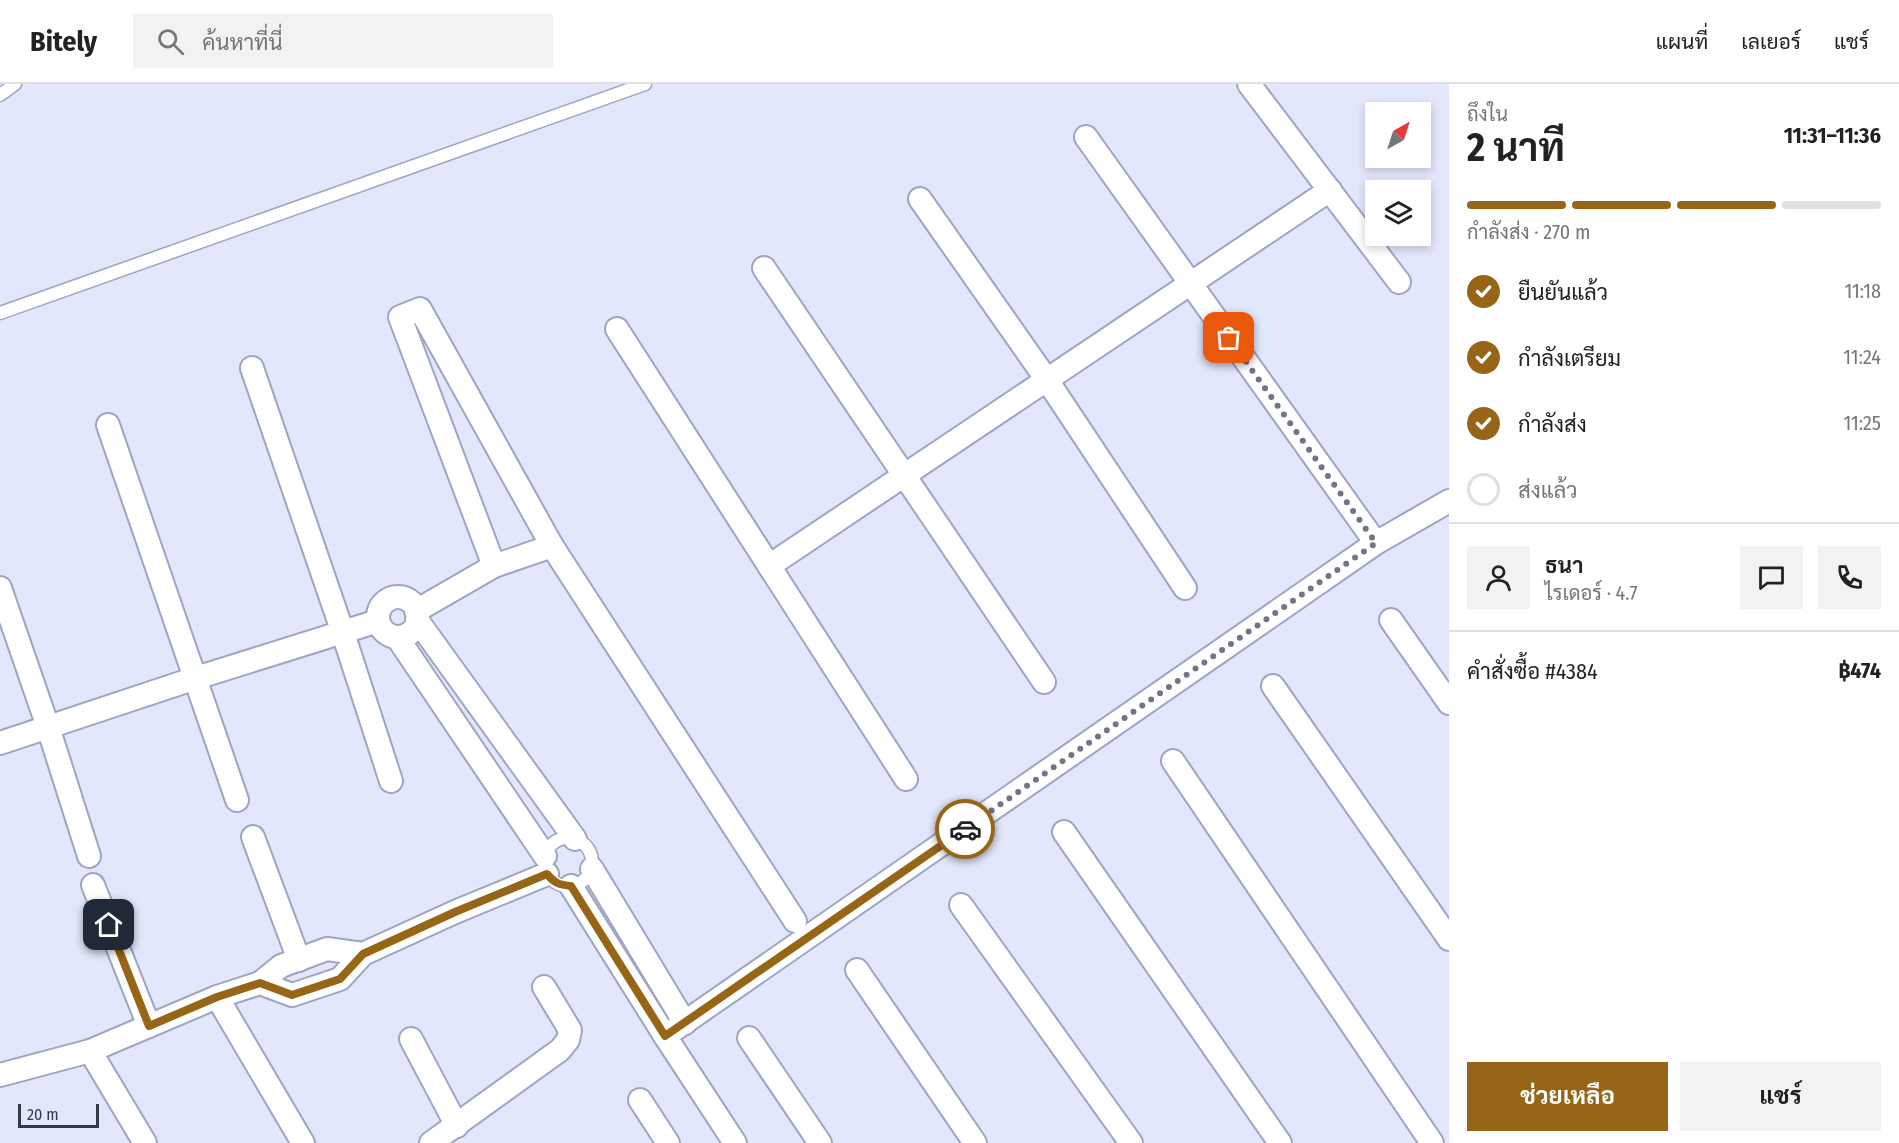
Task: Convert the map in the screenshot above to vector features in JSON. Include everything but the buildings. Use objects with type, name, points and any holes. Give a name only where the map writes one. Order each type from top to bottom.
[{"type":"street","points":[[1249,84],[1399,282]]},
{"type":"street","points":[[1086,137],[1376,543]]},
{"type":"street","points":[[769,566],[1330,190]]},
{"type":"street","points":[[920,199],[1047,380],[1185,588]]},
{"type":"street","points":[[764,268],[1044,682]]},
{"type":"street","points":[[494,566],[400,317],[420,309],[552,546],[795,921]]},
{"type":"street","points":[[617,329],[906,779]]},
{"type":"street","points":[[252,368],[391,781]]},
{"type":"street","points":[[108,425],[237,800]]},
{"type":"street","points":[[665,1036],[1376,543],[1449,501]]},
{"type":"street","points":[[397,637],[411,632],[417,615],[494,566],[552,546]]},
{"type":"street","points":[[0,588],[89,856]]},
{"type":"street","points":[[260,983],[292,995],[340,979],[363,954],[455,912],[546,865],[397,637],[385,632],[378,621],[380,608],[389,599],[408,601],[575,839]]},
{"type":"street","points":[[1391,620],[1449,703]]},
{"type":"street","points":[[0,743],[378,621]]},
{"type":"street","points":[[1273,686],[1449,939]]},
{"type":"street","points":[[1173,761],[1432,1143]]},
{"type":"street","points":[[1064,832],[1280,1143]]},
{"type":"street","points":[[253,837],[299,960]]},
{"type":"street","points":[[592,869],[685,1023]]},
{"type":"street","points":[[93,885],[149,1026]]},
{"type":"street","points":[[571,886],[735,1143]]},
{"type":"street","points":[[961,905],[1131,1143]]},
{"type":"street","points":[[0,1075],[90,1051],[217,997],[260,983],[281,966],[327,949],[363,954]]},
{"type":"street","points":[[857,970],[975,1143]]},
{"type":"street","points":[[431,1143],[560,1050],[568,1040],[570,1030],[544,987]]},
{"type":"street","points":[[217,997],[303,1143]]},
{"type":"street","points":[[749,1038],[820,1143]]},
{"type":"street","points":[[411,1039],[457,1126]]},
{"type":"street","points":[[90,1051],[145,1143]]},
{"type":"street","points":[[640,1100],[668,1143]]},
{"type":"lane","points":[[0,95],[15,84]]},
{"type":"lane","points":[[0,313],[645,84]]},
{"type":"lane","points":[[565,838],[583,843],[592,860],[592,869],[587,878],[580,884],[571,886],[553,881],[546,865],[549,847],[565,838]]},
{"type":"way so far","points":[[965,829],[1376,543],[1229,338]]},
{"type":"route","points":[[109,925],[149,1026],[217,997],[260,983],[292,995],[340,979],[363,954],[455,912],[547,874],[561,885],[571,886],[665,1036],[965,829]]}]
